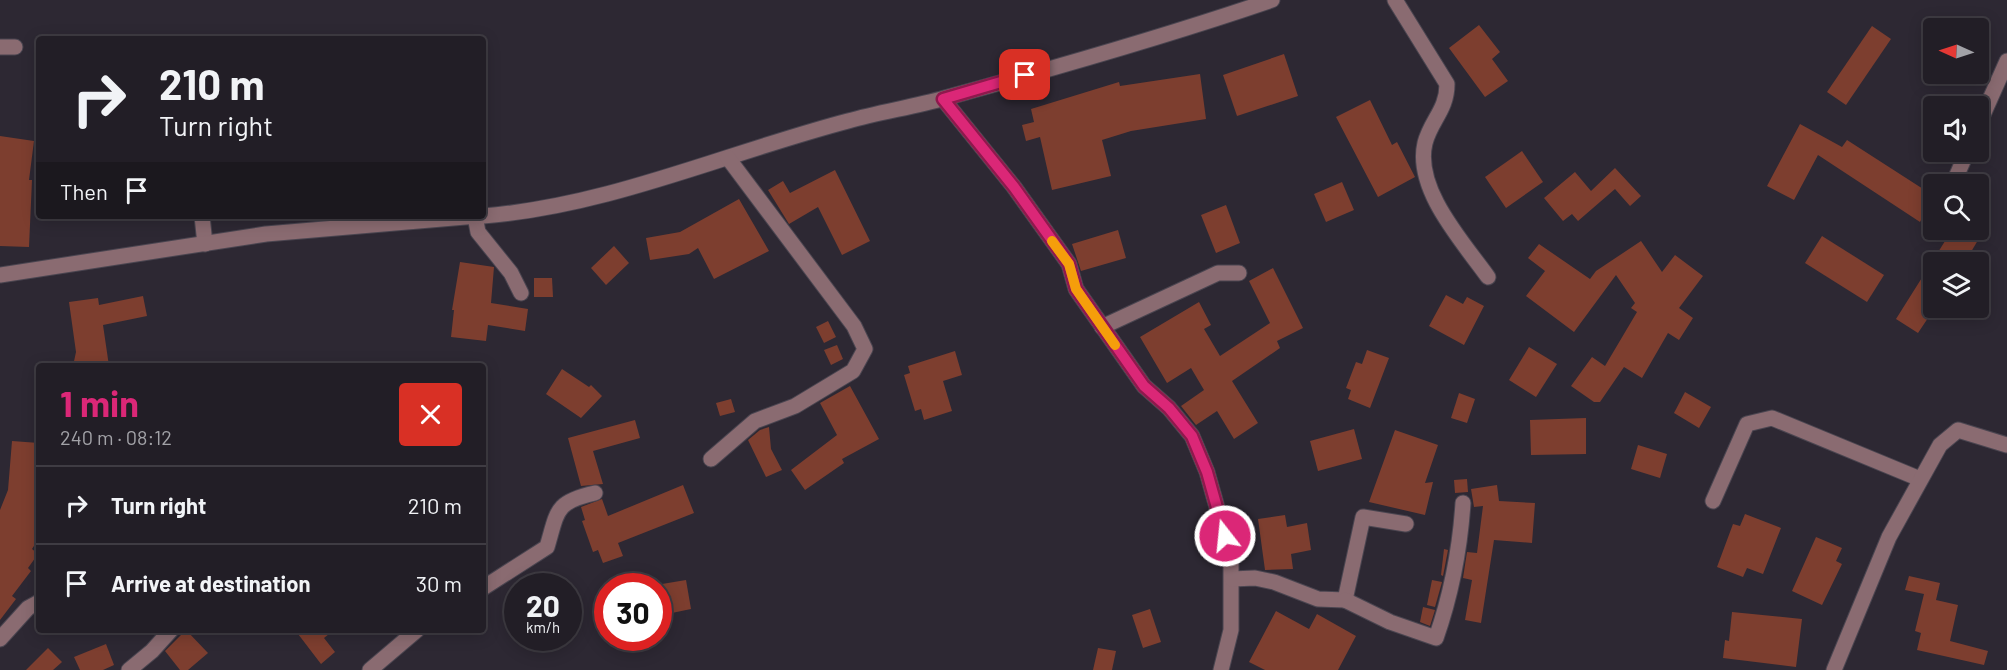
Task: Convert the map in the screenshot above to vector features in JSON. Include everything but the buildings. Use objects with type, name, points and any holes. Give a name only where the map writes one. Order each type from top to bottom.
[{"type":"street","points":[[486,216],[510,213],[627,189],[847,121],[943,99],[1107,52],[1272,0]]},
{"type":"street","points":[[1395,0],[1447,84],[1447,98],[1426,140],[1424,170],[1437,205],[1488,277]]},
{"type":"street","points":[[1989,101],[2007,61]]},
{"type":"street","points":[[943,99],[1014,187],[1069,264],[1076,289],[1144,386],[1169,408],[1192,436],[1207,472],[1231,557],[1231,630],[1221,670]]},
{"type":"street","points":[[711,459],[755,421],[795,406],[854,371],[865,349],[854,326],[728,158]]},
{"type":"street","points":[[202,219],[205,244]]},
{"type":"street","points":[[0,275],[266,234],[441,219]]},
{"type":"street","points":[[476,219],[478,232],[512,273],[521,293]]},
{"type":"street","points":[[1102,327],[1218,273],[1239,273]]},
{"type":"street","points":[[1713,501],[1747,424],[1772,418],[1920,479]]},
{"type":"street","points":[[1834,670],[1889,537],[1940,445],[1958,430],[2007,445]]},
{"type":"street","points":[[486,586],[547,547],[557,513],[570,498],[594,493]]},
{"type":"street","points":[[1232,579],[1255,578],[1274,582],[1318,599],[1345,600],[1390,622],[1436,638],[1446,610],[1461,536],[1463,503]]},
{"type":"street","points":[[1345,600],[1363,518],[1406,524]]},
{"type":"street","points":[[0,639],[28,608],[36,604]]},
{"type":"street","points":[[129,670],[152,651],[168,633]]},
{"type":"street","points":[[370,670],[413,633]]},
{"type":"slow traffic","points":[[1052,241],[1069,264],[1076,289],[1115,345]]},
{"type":"route","points":[[1025,75],[943,99],[1014,187],[1069,264],[1076,289],[1144,386],[1169,408],[1192,436],[1207,472],[1225,536]]}]
